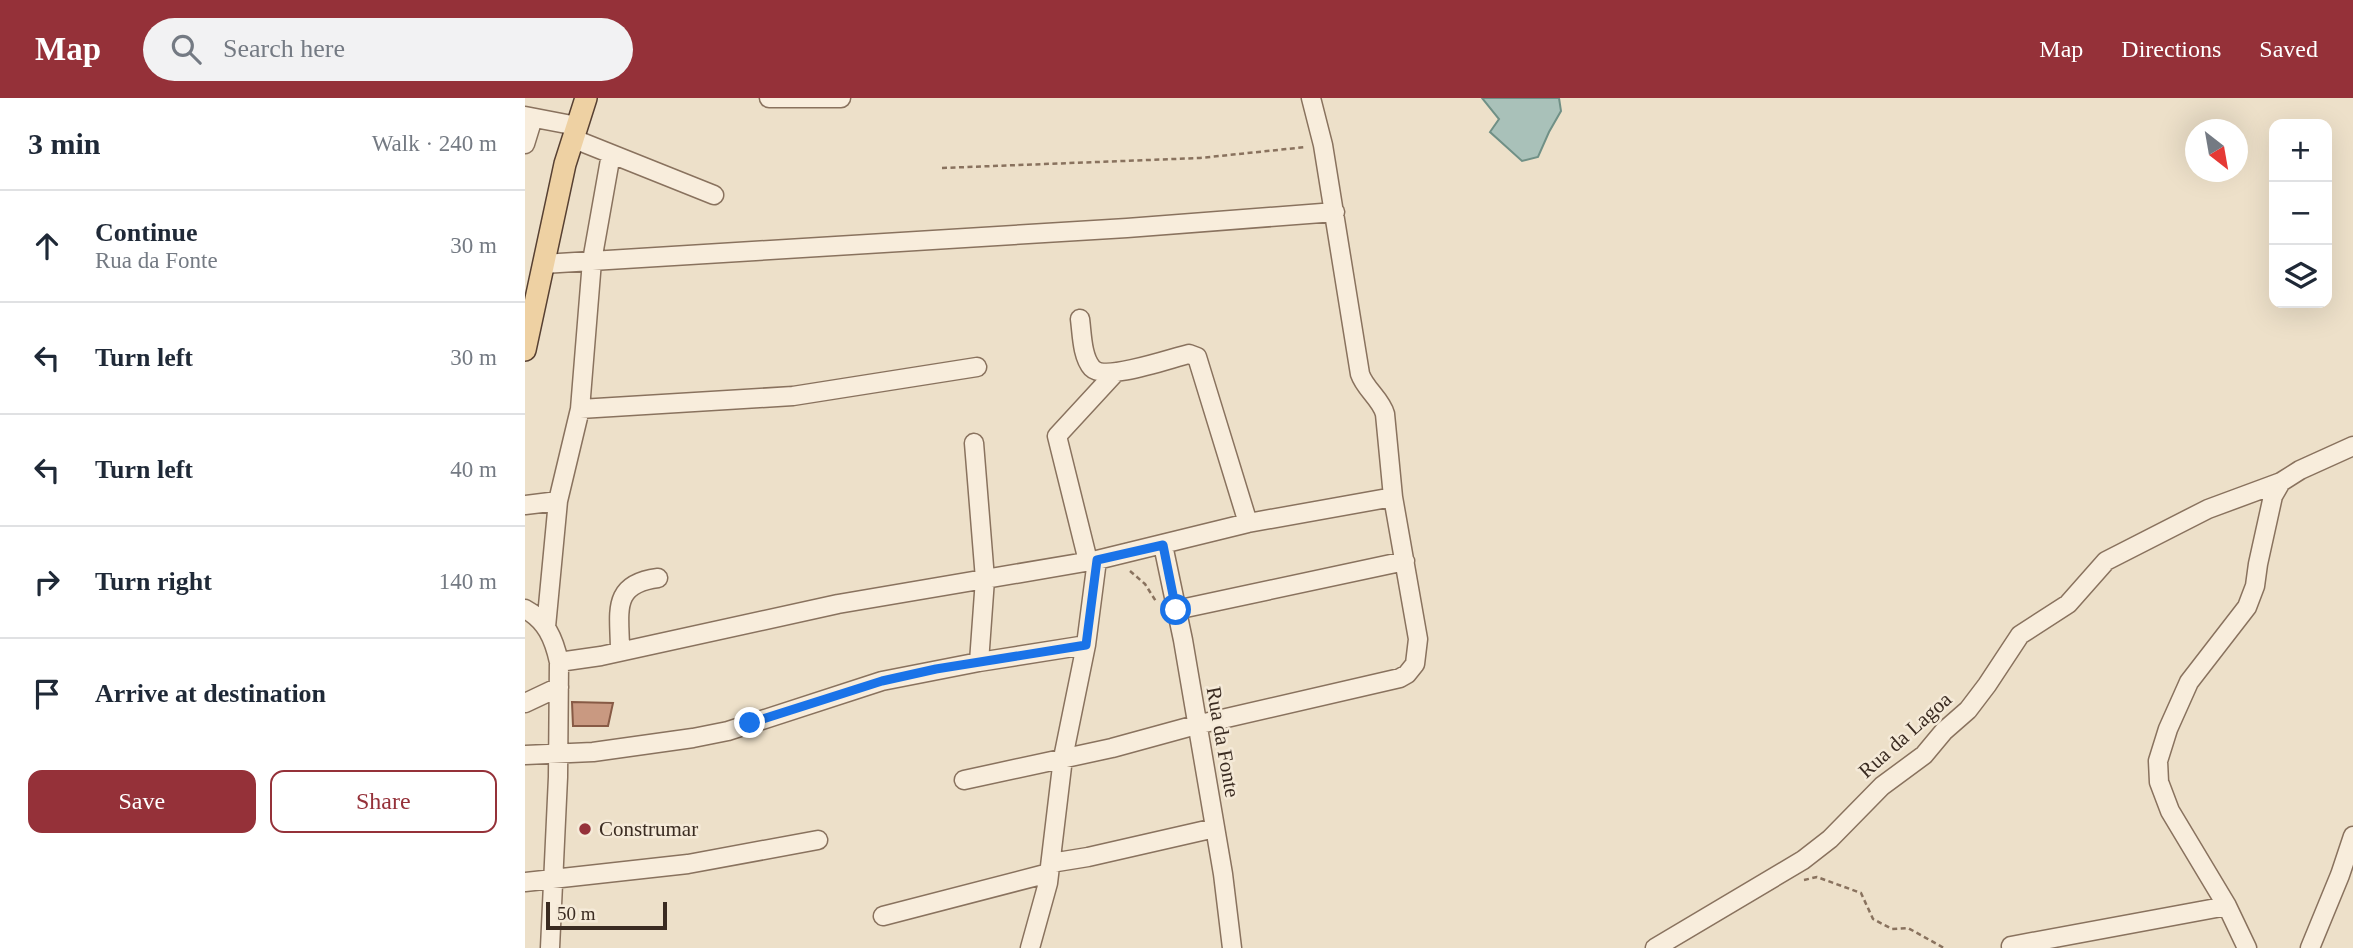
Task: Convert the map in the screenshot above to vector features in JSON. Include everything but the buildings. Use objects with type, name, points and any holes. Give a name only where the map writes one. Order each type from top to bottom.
[{"type":"main road","points":[[525,350],[565,164],[586,98]]},
{"type":"street","points":[[769,98],[841,98]]},
{"type":"street","points":[[964,780],[1112,748],[1196,725],[1399,678],[1407,674],[1415,664],[1418,639],[1393,497],[1385,414],[1363,383],[1360,374],[1335,212],[1311,98]]},
{"type":"street","points":[[525,144],[529,117],[575,133],[611,154],[714,195]]},
{"type":"street","points":[[546,627],[558,502],[580,410],[592,261],[611,154]]},
{"type":"street","points":[[543,264],[1114,229],[1335,212]]},
{"type":"street","points":[[1080,319],[1086,353],[1092,368],[1105,373],[1189,354],[1198,357],[1248,523]]},
{"type":"street","points":[[580,410],[793,396],[977,367]]},
{"type":"street","points":[[1030,948],[1050,868],[1063,758],[1086,645],[1099,559],[1057,436],[1116,372]]},
{"type":"street","points":[[974,443],[985,579],[979,662]]},
{"type":"street","name":"Rua da Lagoa","points":[[1655,948],[1803,860],[1830,839],[1882,786],[1924,755],[1968,710],[2020,635],[2069,604],[2106,561],[2160,531],[2208,509],[2281,482],[2300,470],[2353,446]]},
{"type":"street","points":[[2247,948],[2227,906],[2170,811],[2159,782],[2158,761],[2168,729],[2189,682],[2247,607],[2255,586],[2257,564],[2273,496],[2281,482]]},
{"type":"street","points":[[559,662],[620,652],[838,604],[1099,559],[1248,523],[1393,497]]},
{"type":"street","points":[[525,505],[558,502]]},
{"type":"street","name":"Rua da Fonte","points":[[1163,545],[1169,610],[1196,725],[1215,828],[1232,948]]},
{"type":"street","points":[[1169,610],[1405,561]]},
{"type":"street","points":[[620,652],[623,597],[633,584],[657,578]]},
{"type":"street","points":[[525,609],[541,619],[559,662],[550,948]]},
{"type":"street","points":[[525,755],[593,752],[693,738],[728,730],[872,684],[979,662],[1086,645]]},
{"type":"street","points":[[525,703],[559,687]]},
{"type":"street","points":[[883,916],[1089,857],[1215,828]]},
{"type":"street","points":[[2310,948],[2353,836]]},
{"type":"street","points":[[525,882],[688,864],[818,840]]},
{"type":"street","points":[[2012,948],[2011,946],[2227,906]]},
{"type":"path","points":[[942,167],[1200,158],[1323,145]]},
{"type":"path","points":[[1099,559],[1145,584],[1169,610]]},
{"type":"path","points":[[1798,882],[1817,877],[1861,893],[1873,919],[1892,929],[1908,928],[1944,948]]},
{"type":"water","points":[[1482,98],[1559,98],[1561,111],[1538,157],[1522,161],[1490,132],[1499,119]]},
{"type":"place","name":"Construmar","points":[[585,829]]},
{"type":"route","points":[[750,723],[882,681],[936,669],[1086,645],[1097,560],[1163,545],[1176,610]]}]
